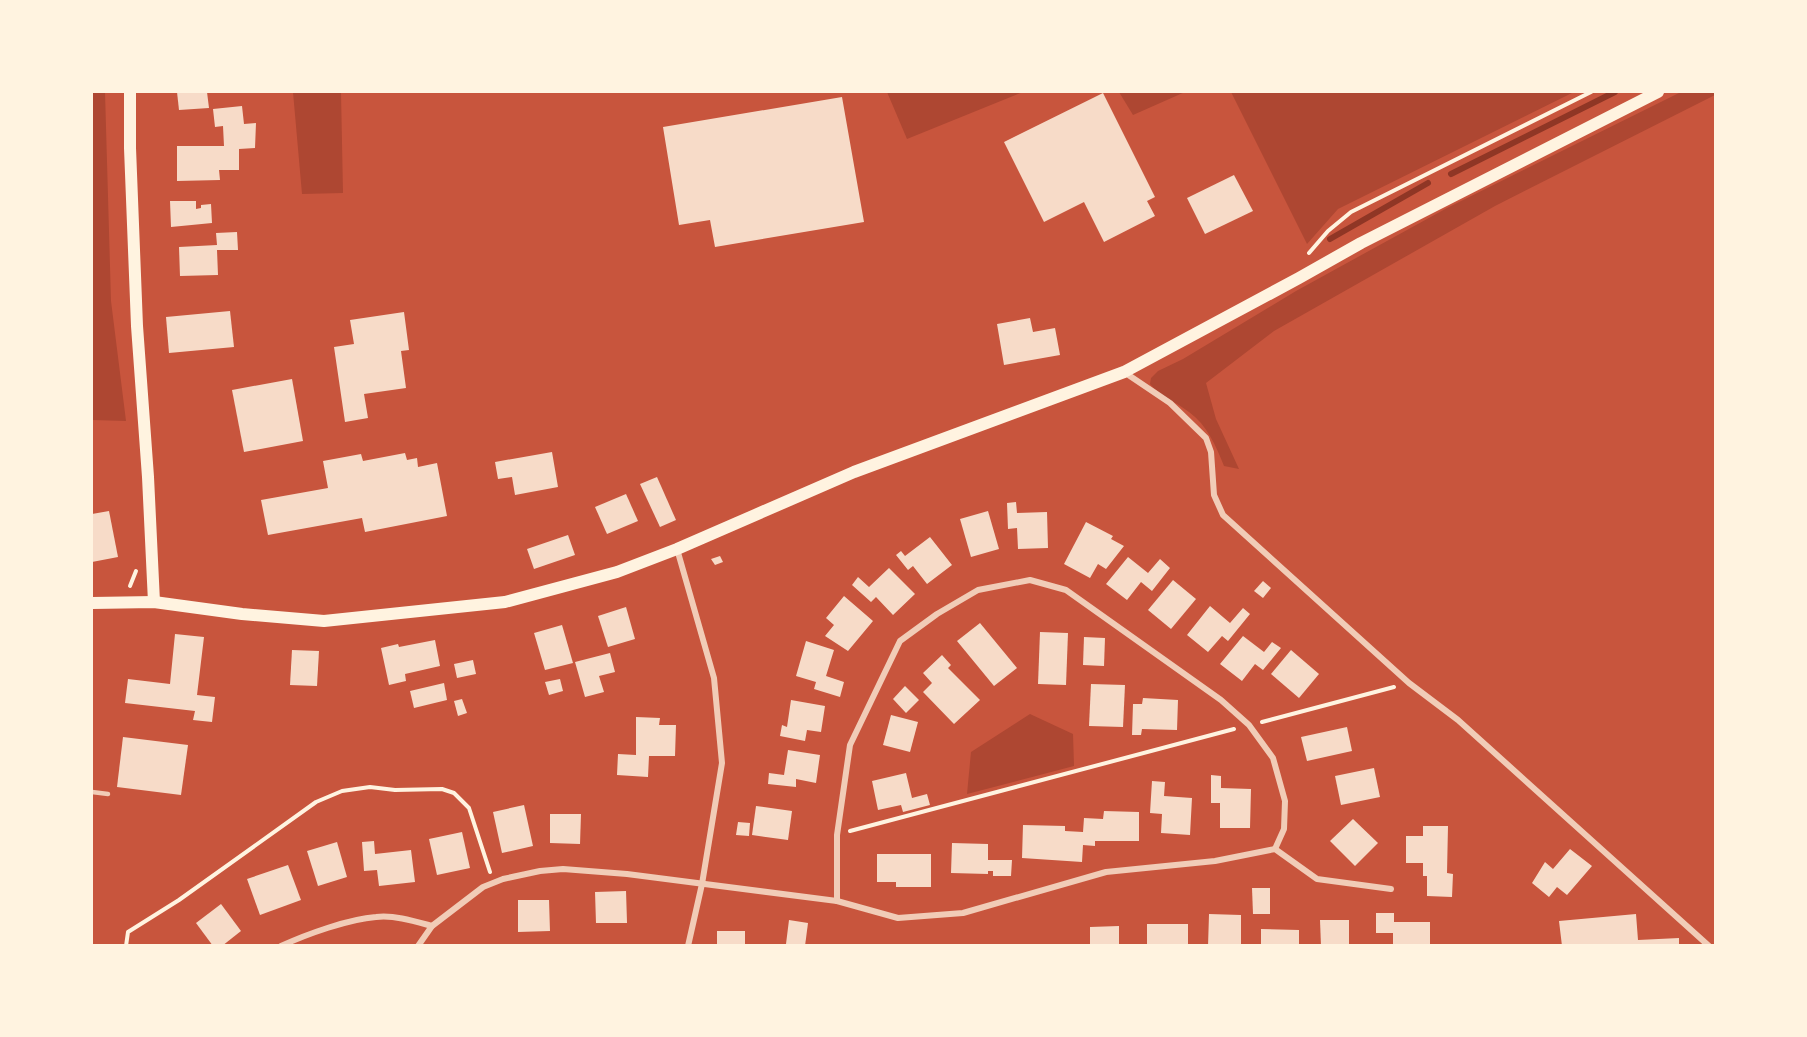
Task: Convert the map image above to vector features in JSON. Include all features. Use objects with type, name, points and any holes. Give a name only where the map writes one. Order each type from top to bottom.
[{"type":"main road","points":[[130,92],[137,326],[154,596]]},
{"type":"main road","points":[[92,603],[154,596],[232,613],[324,621],[506,602],[617,572],[677,549],[854,472],[1124,372],[1361,243],[1658,92]]},
{"type":"street","points":[[1124,372],[1170,403],[1206,438],[1211,452],[1214,495],[1222,515],[1409,683],[1458,720],[1709,945]]},
{"type":"street","points":[[677,549],[714,678],[722,763],[702,884],[688,945]]},
{"type":"street","points":[[837,901],[837,835],[850,745],[900,641],[937,614],[978,590],[1030,580],[1066,590],[1221,700],[1249,725],[1273,758],[1285,801],[1284,829],[1275,849]]},
{"type":"street","points":[[418,945],[432,926],[473,894],[494,882],[519,874],[563,869],[662,878],[837,901],[898,918],[963,913],[1106,872],[1215,861],[1275,849],[1317,879],[1391,889]]},
{"type":"street","points":[[281,945],[359,920],[378,917],[394,917],[432,926]]},
{"type":"lane","points":[[92,792],[108,794]]},
{"type":"path","points":[[1303,260],[1328,231],[1351,212],[1591,92]]},
{"type":"path","points":[[129,587],[154,596]]},
{"type":"path","points":[[837,835],[1409,683]]},
{"type":"path","points":[[126,945],[128,932],[179,900],[316,802],[355,788],[395,790],[429,788],[454,793],[469,808],[494,882]]},
{"type":"shaded area","points":[[92,92],[105,92],[111,301],[126,421],[92,420]]},
{"type":"shaded area","points":[[293,92],[341,92],[343,193],[302,194]]},
{"type":"shaded area","points":[[887,92],[1023,92],[907,139]]},
{"type":"shaded area","points":[[1119,92],[1185,92],[1133,115]]},
{"type":"shaded area","points":[[1231,92],[1574,92],[1338,209],[1307,244]]},
{"type":"shaded area","points":[[1681,92],[1715,92],[1715,95],[1495,206],[1274,331],[1206,383],[1216,419],[1239,469],[1224,466],[1201,423],[1150,384],[1151,378],[1158,371],[1183,359],[1296,291],[1447,208]]},
{"type":"shaded area","points":[[1030,714],[1073,734],[1074,766],[967,794],[971,752]]},
{"type":"building","points":[[177,92],[207,92],[209,108],[179,110]]},
{"type":"building","points":[[1103,93],[1155,197],[1147,201],[1155,216],[1104,242],[1084,202],[1044,222],[1004,142]]},
{"type":"building","points":[[842,97],[864,222],[715,247],[710,220],[679,225],[663,127]]},
{"type":"building","points":[[242,106],[244,124],[256,123],[255,148],[239,149],[239,170],[219,170],[220,180],[177,181],[177,146],[224,146],[223,126],[215,127],[213,109]]},
{"type":"building","points":[[1234,175],[1253,211],[1205,234],[1187,198]]},
{"type":"building","points":[[170,201],[196,201],[196,209],[201,208],[201,205],[211,204],[212,223],[171,227]]},
{"type":"building","points":[[237,232],[238,250],[217,250],[218,275],[180,276],[179,247],[217,245],[216,233]]},
{"type":"building","points":[[230,311],[234,347],[169,353],[166,317]]},
{"type":"building","points":[[404,312],[409,350],[401,351],[406,388],[364,394],[368,418],[345,422],[334,347],[354,344],[350,320]]},
{"type":"building","points":[[1030,318],[1033,332],[1055,328],[1060,355],[1004,365],[997,324]]},
{"type":"building","points":[[292,379],[303,441],[244,452],[232,390]]},
{"type":"building","points":[[552,452],[558,487],[515,495],[512,477],[498,479],[495,462]]},
{"type":"building","points":[[405,453],[407,460],[417,458],[418,467],[437,463],[447,516],[365,532],[362,518],[268,535],[261,500],[328,488],[323,461],[361,454],[363,461]]},
{"type":"building","points":[[657,477],[676,520],[660,527],[640,484]]},
{"type":"building","points":[[626,494],[638,521],[607,534],[595,507]]},
{"type":"building","points":[[1016,502],[1017,513],[1047,512],[1048,548],[1018,549],[1017,528],[1008,529],[1007,503]]},
{"type":"building","points":[[109,511],[118,557],[92,562],[92,514]]},
{"type":"building","points":[[988,511],[999,549],[971,557],[960,519]]},
{"type":"building","points":[[1086,522],[1113,536],[1111,539],[1124,546],[1106,569],[1098,564],[1090,578],[1064,564]]},
{"type":"building","points":[[568,535],[575,555],[534,569],[527,549]]},
{"type":"building","points":[[930,537],[952,565],[927,584],[913,566],[908,570],[896,555],[901,551],[905,556]]},
{"type":"building","points":[[720,556],[723,562],[715,565],[711,559]]},
{"type":"building","points":[[1128,557],[1148,573],[1160,559],[1170,568],[1152,591],[1141,582],[1127,600],[1106,584]]},
{"type":"building","points":[[889,568],[915,594],[893,615],[876,597],[871,602],[852,585],[858,577],[869,587]]},
{"type":"building","points":[[1173,580],[1196,599],[1171,629],[1148,610]]},
{"type":"building","points":[[1263,581],[1271,588],[1263,598],[1254,591]]},
{"type":"building","points":[[844,596],[873,621],[848,651],[825,636],[834,625],[826,618]]},
{"type":"building","points":[[1210,606],[1230,623],[1243,608],[1250,614],[1228,641],[1222,636],[1208,652],[1187,635]]},
{"type":"building","points":[[626,607],[635,639],[608,647],[598,616]]},
{"type":"building","points":[[980,623],[1017,668],[994,686],[957,641]]},
{"type":"building","points":[[562,625],[573,663],[545,670],[534,633]]},
{"type":"building","points":[[1040,632],[1068,633],[1066,685],[1038,684]]},
{"type":"building","points":[[175,634],[204,637],[197,695],[215,697],[212,722],[193,720],[195,711],[125,703],[128,679],[170,684]]},
{"type":"building","points":[[1243,636],[1264,652],[1272,642],[1281,648],[1263,670],[1255,664],[1242,681],[1220,664]]},
{"type":"building","points":[[1084,637],[1105,638],[1104,666],[1083,665]]},
{"type":"building","points":[[435,640],[440,666],[405,674],[406,681],[389,685],[381,648]]},
{"type":"building","points":[[806,641],[834,650],[826,676],[844,682],[840,697],[814,689],[816,682],[796,676]]},
{"type":"building","points":[[292,650],[319,651],[317,686],[290,685]]},
{"type":"building","points":[[1291,650],[1319,674],[1299,698],[1271,674]]},
{"type":"building","points":[[610,653],[615,672],[599,676],[604,692],[585,697],[575,662]]},
{"type":"building","points":[[942,655],[951,665],[948,668],[980,700],[954,724],[923,692],[932,683],[923,673]]},
{"type":"building","points":[[473,660],[476,674],[457,678],[454,664]]},
{"type":"building","points":[[560,679],[563,691],[549,695],[545,682]]},
{"type":"building","points":[[444,683],[447,700],[414,708],[410,691]]},
{"type":"building","points":[[1091,684],[1125,685],[1123,727],[1089,726]]},
{"type":"building","points":[[905,686],[919,700],[906,713],[893,699]]},
{"type":"building","points":[[1143,698],[1178,700],[1177,730],[1142,729],[1141,735],[1132,735],[1133,704],[1142,704]]},
{"type":"building","points":[[462,699],[467,713],[458,716],[454,701]]},
{"type":"building","points":[[791,700],[825,706],[821,732],[807,730],[805,741],[780,736],[782,725],[787,727]]},
{"type":"building","points":[[891,715],[918,722],[910,752],[883,745]]},
{"type":"building","points":[[636,717],[660,718],[659,725],[676,725],[675,756],[649,756],[648,777],[617,775],[618,754],[636,755]]},
{"type":"building","points":[[1347,727],[1352,751],[1307,761],[1301,737]]},
{"type":"building","points":[[123,737],[188,745],[181,795],[117,787]]},
{"type":"building","points":[[788,750],[820,755],[816,783],[796,779],[796,787],[768,784],[769,773],[784,775]]},
{"type":"building","points":[[1374,768],[1380,797],[1341,805],[1335,776]]},
{"type":"building","points":[[906,773],[912,798],[927,794],[930,805],[903,812],[901,805],[878,810],[872,781]]},
{"type":"building","points":[[1211,775],[1221,776],[1221,788],[1251,789],[1250,828],[1220,828],[1220,803],[1211,803]]},
{"type":"building","points":[[1152,781],[1165,782],[1164,796],[1192,798],[1190,835],[1161,833],[1162,814],[1150,813]]},
{"type":"building","points":[[524,805],[533,846],[502,853],[493,812]]},
{"type":"building","points":[[756,806],[792,811],[788,840],[752,835]]},
{"type":"building","points":[[1104,811],[1139,812],[1139,841],[1095,841],[1095,846],[1083,845],[1082,862],[1022,858],[1023,825],[1065,826],[1065,831],[1083,832],[1084,818],[1103,819]]},
{"type":"building","points":[[550,814],[581,814],[580,844],[550,843]]},
{"type":"building","points":[[1353,819],[1378,843],[1355,866],[1330,841]]},
{"type":"building","points":[[738,822],[750,823],[749,836],[736,835]]},
{"type":"building","points":[[1423,826],[1448,826],[1447,873],[1453,874],[1452,897],[1427,896],[1427,876],[1423,876],[1423,863],[1406,863],[1406,836],[1423,836]]},
{"type":"building","points":[[462,832],[470,868],[437,875],[429,839]]},
{"type":"building","points":[[374,841],[375,854],[411,850],[415,882],[379,886],[377,870],[364,871],[362,842]]},
{"type":"building","points":[[337,842],[347,877],[318,886],[307,851]]},
{"type":"building","points":[[952,843],[988,844],[988,860],[1012,860],[1011,876],[993,876],[993,871],[988,871],[988,874],[951,873]]},
{"type":"building","points":[[1570,849],[1592,866],[1567,895],[1557,887],[1549,897],[1532,883],[1545,862],[1553,869]]},
{"type":"building","points":[[877,854],[931,854],[931,887],[896,887],[896,882],[877,882]]},
{"type":"building","points":[[288,865],[301,900],[260,915],[247,879]]},
{"type":"building","points":[[1252,888],[1270,888],[1270,914],[1253,914]]},
{"type":"building","points":[[626,891],[627,923],[596,923],[595,892]]},
{"type":"building","points":[[518,900],[549,900],[550,931],[518,932]]},
{"type":"building","points":[[221,904],[241,931],[222,946],[213,946],[196,923]]},
{"type":"building","points":[[1376,913],[1394,913],[1394,922],[1430,922],[1430,946],[1393,946],[1393,933],[1376,933]]},
{"type":"building","points":[[1209,914],[1241,915],[1241,946],[1208,946]]},
{"type":"building","points":[[1636,914],[1638,940],[1679,938],[1679,946],[1562,946],[1559,921]]},
{"type":"building","points":[[789,920],[808,923],[805,946],[786,944]]},
{"type":"building","points":[[1320,920],[1349,920],[1349,946],[1321,946]]},
{"type":"building","points":[[1147,924],[1188,924],[1188,946],[1147,946]]},
{"type":"building","points":[[1119,926],[1119,946],[1090,946],[1090,927]]},
{"type":"building","points":[[1261,929],[1299,930],[1299,946],[1261,946]]},
{"type":"building","points":[[717,931],[745,931],[745,946],[717,946]]},
{"type":"waterway","points":[[1451,174],[1615,92]]},
{"type":"waterway","points":[[1330,239],[1428,183]]}]
